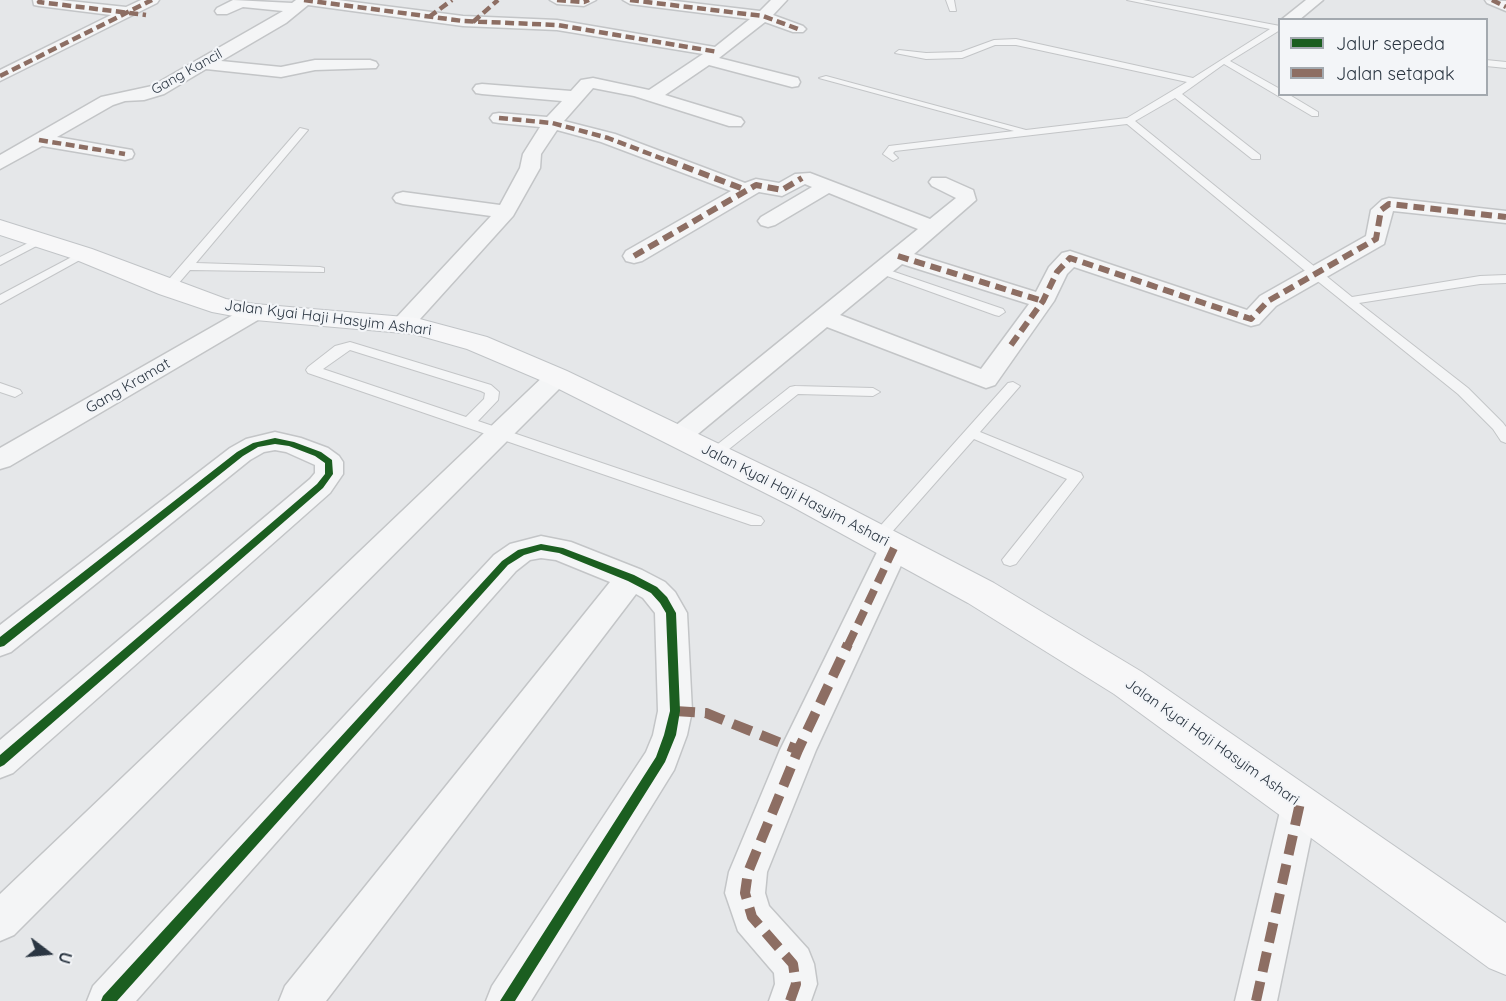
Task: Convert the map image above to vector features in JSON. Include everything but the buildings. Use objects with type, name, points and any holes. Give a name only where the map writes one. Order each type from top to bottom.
[{"type":"main road","name":"Jalan Kyai Haji Hasyim Ashari","points":[[0,227],[83,254],[179,277],[221,306],[255,312],[403,324],[443,332],[477,343],[557,377],[887,541],[981,593],[1128,683],[1506,951]]},
{"type":"street","points":[[42,0],[39,2],[68,3],[126,12]]},
{"type":"street","points":[[429,17],[452,0]]},
{"type":"street","points":[[472,22],[498,0]]},
{"type":"street","points":[[557,0],[584,2],[589,0]]},
{"type":"street","points":[[630,0],[764,16],[798,29]]},
{"type":"street","points":[[652,96],[712,56],[764,16],[780,0]]},
{"type":"street","points":[[1291,18],[1316,0]]},
{"type":"street","points":[[1492,0],[1506,7]]},
{"type":"street","points":[[222,11],[235,3],[302,3],[472,22],[550,24],[712,56],[792,82]]},
{"type":"street","name":"Gang Kancil","points":[[0,163],[107,101],[152,93],[281,20],[302,3]]},
{"type":"street","points":[[0,76],[45,56],[126,12],[149,7]]},
{"type":"street","points":[[203,64],[281,72],[315,65],[370,65]]},
{"type":"street","points":[[403,324],[506,212],[530,168],[532,154],[537,145],[552,123],[590,83],[652,96],[735,122]]},
{"type":"street","points":[[482,89],[575,97]]},
{"type":"street","points":[[499,117],[552,123],[609,138],[746,190]]},
{"type":"street","points":[[39,140],[125,154]]},
{"type":"street","points":[[634,256],[756,185],[782,190],[802,178],[810,179],[933,227]]},
{"type":"street","points":[[678,437],[966,200],[966,194],[939,182]]},
{"type":"street","points":[[768,221],[826,187]]},
{"type":"street","points":[[403,198],[506,212]]},
{"type":"street","points":[[823,317],[986,380],[1043,301],[1057,272],[1070,258],[1251,319],[1268,301],[1376,239],[1381,210],[1389,204],[1506,217]]},
{"type":"street","points":[[889,263],[1043,301]]},
{"type":"street","name":"Gang Kramat","points":[[0,460],[255,312]]},
{"type":"street","points":[[0,921],[557,377]]},
{"type":"street","points":[[0,643],[240,454],[256,445],[275,441],[291,444],[309,450],[329,462],[329,474],[320,486],[0,762]]},
{"type":"street","points":[[790,1001],[796,984],[793,964],[752,917],[745,893],[748,872],[887,541]]},
{"type":"street","points":[[108,1001],[506,563],[521,552],[541,547],[560,550],[631,578],[654,590],[664,600],[671,613],[675,711],[670,735],[661,759],[507,1001]]},
{"type":"street","points":[[300,1001],[631,578]]},
{"type":"street","points":[[1256,1001],[1300,803]]},
{"type":"lane","points":[[950,0],[953,9]]},
{"type":"lane","points":[[1131,0],[1278,24]]},
{"type":"lane","points":[[893,158],[888,154],[892,148],[1129,121],[1176,94],[1278,27]]},
{"type":"lane","points":[[899,53],[962,55],[994,43],[1016,42],[1194,81]]},
{"type":"lane","points":[[1224,61],[1278,93]]},
{"type":"lane","points":[[1488,63],[1506,64]]},
{"type":"lane","points":[[823,78],[1030,132]]},
{"type":"lane","points":[[1176,94],[1256,157]]},
{"type":"lane","points":[[1284,96],[1315,114]]},
{"type":"lane","points":[[1129,121],[1248,216],[1314,273],[1463,391],[1498,426],[1506,438]]},
{"type":"lane","points":[[179,277],[303,130]]},
{"type":"lane","points":[[0,262],[42,239]]},
{"type":"lane","points":[[0,300],[83,254]]},
{"type":"lane","points":[[889,263],[999,312]]},
{"type":"lane","points":[[179,277],[320,270]]},
{"type":"lane","points":[[1349,301],[1480,280],[1506,279]]},
{"type":"lane","points":[[468,423],[491,400],[492,392],[486,388],[350,346],[340,349],[313,370],[500,434],[756,521]]},
{"type":"lane","points":[[0,387],[15,393]]},
{"type":"lane","points":[[887,541],[971,434],[1013,387]]},
{"type":"lane","points":[[714,454],[795,390],[873,392]]},
{"type":"lane","points":[[971,434],[1076,477],[1010,560]]},
{"type":"marked path","points":[[42,0],[39,2],[146,15]]},
{"type":"marked path","points":[[0,76],[152,0]]},
{"type":"marked path","points":[[304,0],[463,21],[557,25],[718,52]]},
{"type":"marked path","points":[[429,17],[452,0]]},
{"type":"marked path","points":[[473,22],[498,0]]},
{"type":"marked path","points":[[557,0],[584,2],[589,0]]},
{"type":"marked path","points":[[630,0],[763,16],[798,29]]},
{"type":"marked path","points":[[1492,0],[1506,7]]},
{"type":"marked path","points":[[499,118],[552,123],[608,138],[746,190]]},
{"type":"marked path","points":[[39,140],[125,154]]},
{"type":"marked path","points":[[634,256],[756,185],[782,190],[802,178]]},
{"type":"marked path","points":[[1011,345],[1043,301],[1057,272],[1070,258],[1251,319],[1268,301],[1376,239],[1381,210],[1389,204],[1506,217]]},
{"type":"marked path","points":[[898,256],[1043,301]]},
{"type":"marked path","points":[[790,1001],[796,984],[793,964],[752,917],[745,893],[748,872],[798,750],[895,546]]},
{"type":"marked path","points":[[675,711],[706,713],[798,750]]},
{"type":"marked path","points":[[1256,1001],[1300,803]]},
{"type":"cycle path","points":[[0,643],[240,454],[256,445],[275,441],[291,444],[318,454],[329,462],[329,474],[320,486],[0,762]]},
{"type":"cycle path","points":[[108,1001],[505,563],[521,552],[541,547],[560,550],[631,578],[654,590],[664,600],[671,613],[675,711],[670,735],[661,759],[507,1001]]}]
